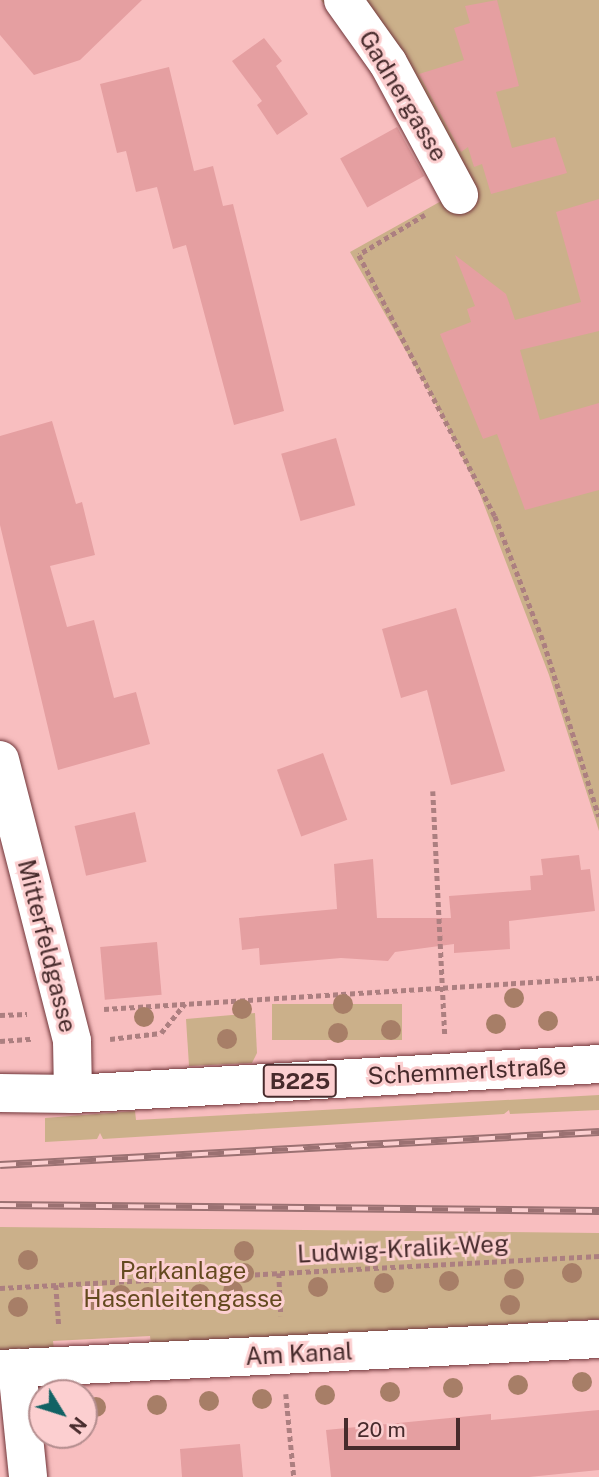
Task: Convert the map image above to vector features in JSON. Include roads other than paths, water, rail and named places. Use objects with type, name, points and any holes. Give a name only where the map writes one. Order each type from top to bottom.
[{"type":"street","name":"Gadnergasse","points":[[342,0],[388,63],[459,195]]},
{"type":"street","name":"Mitterfeldgasse","points":[[0,760],[72,1041],[73,1094]]},
{"type":"street","name":"Schemmerlstraße","points":[[0,1093],[73,1094],[599,1064]]},
{"type":"street","name":"Am Kanal","points":[[8,1369],[599,1339]]},
{"type":"street","points":[[8,1369],[27,1477]]},
{"type":"railway","points":[[0,1165],[599,1132]]},
{"type":"railway","points":[[0,1205],[599,1211]]},
{"type":"park label","name":"Parkanlage Hasenleitengasse","points":[[183,1285]]}]
